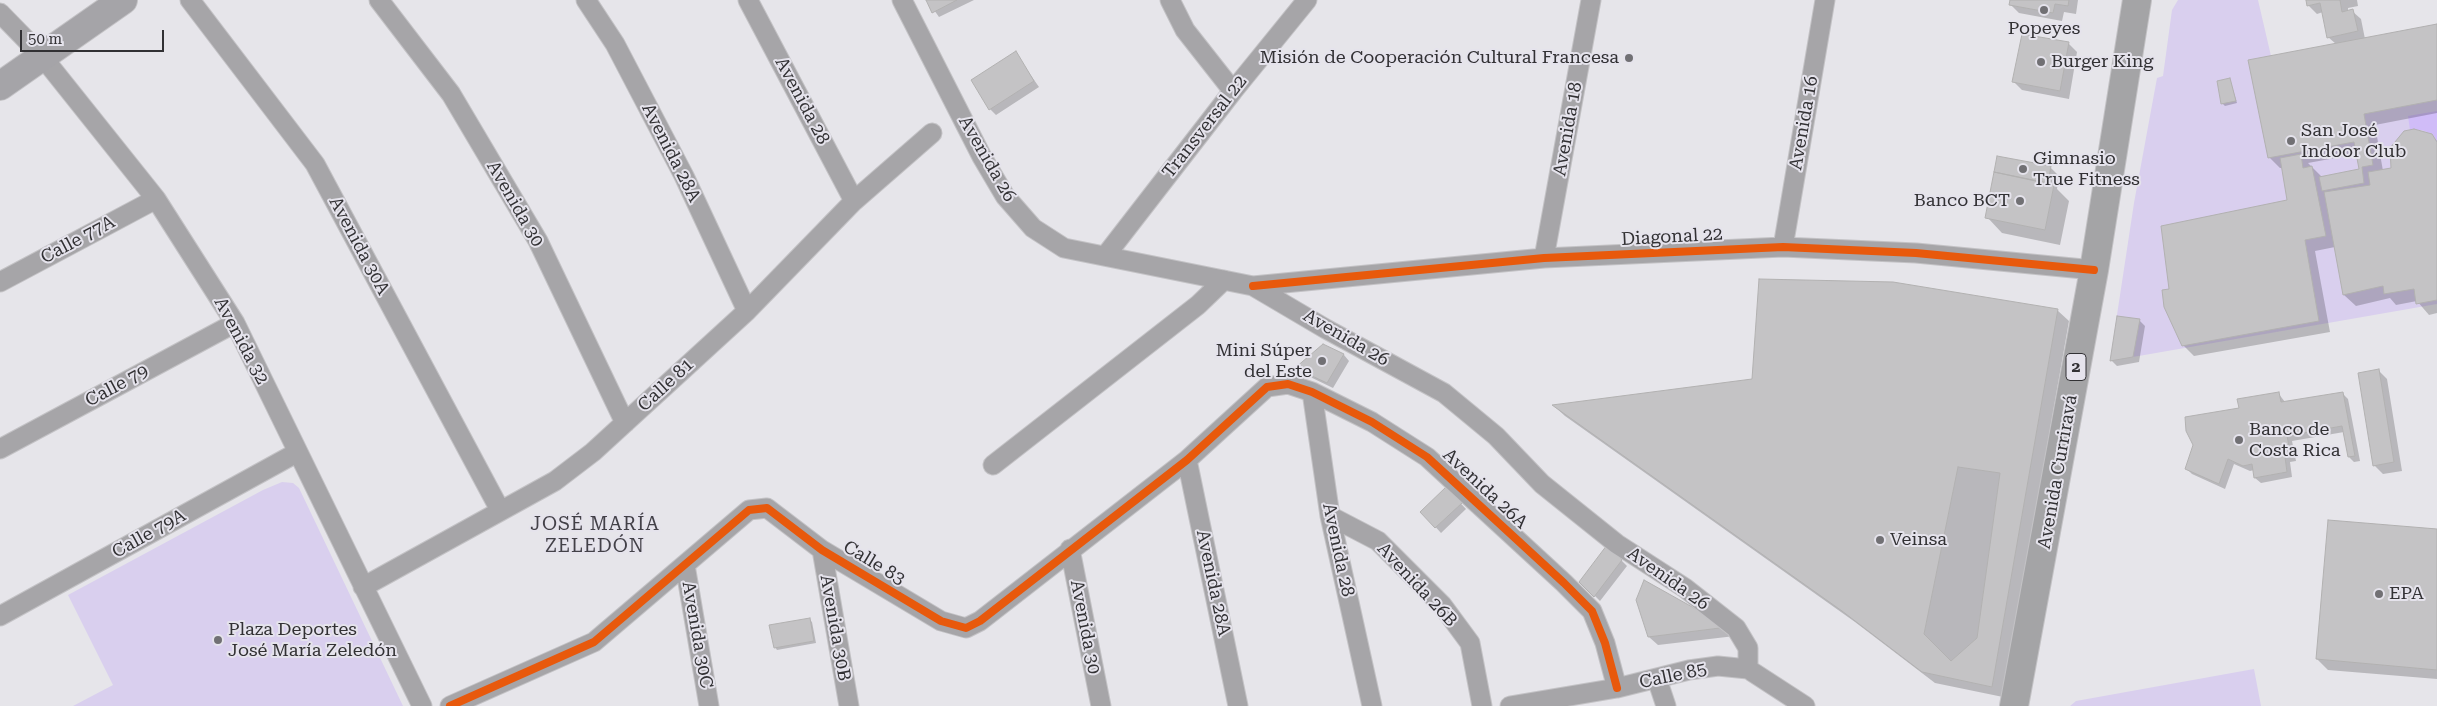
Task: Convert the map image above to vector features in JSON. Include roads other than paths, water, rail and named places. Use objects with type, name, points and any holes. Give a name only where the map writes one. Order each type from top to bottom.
[{"type":"highway","name":"Avenida Curriravá","points":[[2014,706],[2094,270],[2137,0]]},
{"type":"street","points":[[0,86],[41,55],[123,0]]},
{"type":"street","name":"Avenida 30A","points":[[190,0],[315,164],[500,510]]},
{"type":"street","name":"Avenida 30","points":[[379,0],[451,94],[538,240],[626,423]]},
{"type":"street","name":"Avenida 28A","points":[[586,0],[615,44],[679,167],[748,311]]},
{"type":"street","name":"Avenida 28","points":[[748,0],[854,201]]},
{"type":"street","name":"Avenida 26","points":[[902,0],[982,157],[1005,196],[1034,228],[1064,248],[1253,286],[1326,329],[1444,393],[1496,436],[1542,484],[1617,544],[1685,588],[1736,628],[1748,648],[1748,669]]},
{"type":"street","points":[[1170,0],[1185,30],[1233,91]]},
{"type":"street","name":"Transversal 22","points":[[1106,255],[1233,91],[1307,0]]},
{"type":"street","name":"Avenida 18","points":[[1544,258],[1591,0]]},
{"type":"street","name":"Avenida 16","points":[[1783,247],[1825,0]]},
{"type":"street","name":"Avenida 32","points":[[0,13],[41,55],[156,198],[235,323],[422,706]]},
{"type":"street","name":"Calle 81","points":[[363,588],[555,481],[626,423],[748,311],[854,201],[932,133]]},
{"type":"street","name":"Calle 77A","points":[[0,282],[156,198]]},
{"type":"street","name":"Diagonal 22","points":[[1253,286],[1544,258],[1783,247],[1916,253],[2094,270]]},
{"type":"street","points":[[993,465],[1198,304],[1224,280]]},
{"type":"street","name":"Calle 79","points":[[0,449],[235,323]]},
{"type":"street","name":"Avenida 26A","points":[[1267,387],[1288,384],[1312,392],[1372,422],[1427,457],[1592,611],[1605,643],[1617,688]]},
{"type":"street","name":"Calle 83","points":[[450,706],[594,642],[749,510],[767,508],[822,550],[941,621],[966,628],[980,621],[1070,549],[1187,460],[1267,387]]},
{"type":"street","name":"Avenida 28","points":[[1312,392],[1330,516],[1372,706]]},
{"type":"street","name":"Calle 79A","points":[[0,616],[298,452]]},
{"type":"street","name":"Avenida 28A","points":[[1187,460],[1238,706]]},
{"type":"street","name":"Avenida 26B","points":[[1330,516],[1378,541],[1442,605],[1470,643],[1482,706]]},
{"type":"street","name":"Avenida 30","points":[[1070,549],[1101,706]]},
{"type":"street","name":"Avenida 30B","points":[[822,550],[849,706]]},
{"type":"street","name":"Avenida 30C","points":[[685,565],[709,706]]},
{"type":"street","name":"Calle 85","points":[[1510,706],[1617,688],[1689,670],[1718,666],[1748,669]]},
{"type":"street","points":[[1748,669],[1805,706]]},
{"type":"street","points":[[1657,679],[1666,706]]},
{"type":"place","name":"Popeyes","points":[[2044,10]]},
{"type":"place","name":"Misión de Cooperación Cultural Francesa","points":[[1629,58]]},
{"type":"place","name":"Burger King","points":[[2041,62]]},
{"type":"place","name":"San José Indoor Club","points":[[2291,141]]},
{"type":"place","name":"Gimnasio True Fitness","points":[[2023,169]]},
{"type":"place","name":"Banco BCT","points":[[2020,201]]},
{"type":"place","name":"Mini Súper del Este","points":[[1322,361]]},
{"type":"place","name":"Banco de Costa Rica","points":[[2239,440]]},
{"type":"place","name":"Veinsa","points":[[1880,540]]},
{"type":"place","name":"EPA","points":[[2379,594]]},
{"type":"place","name":"Plaza Deportes José María Zeledón","points":[[218,640]]},
{"type":"district","name":"JOSÉ MARÍA ZELEDÓN","points":[[595,535]]}]
